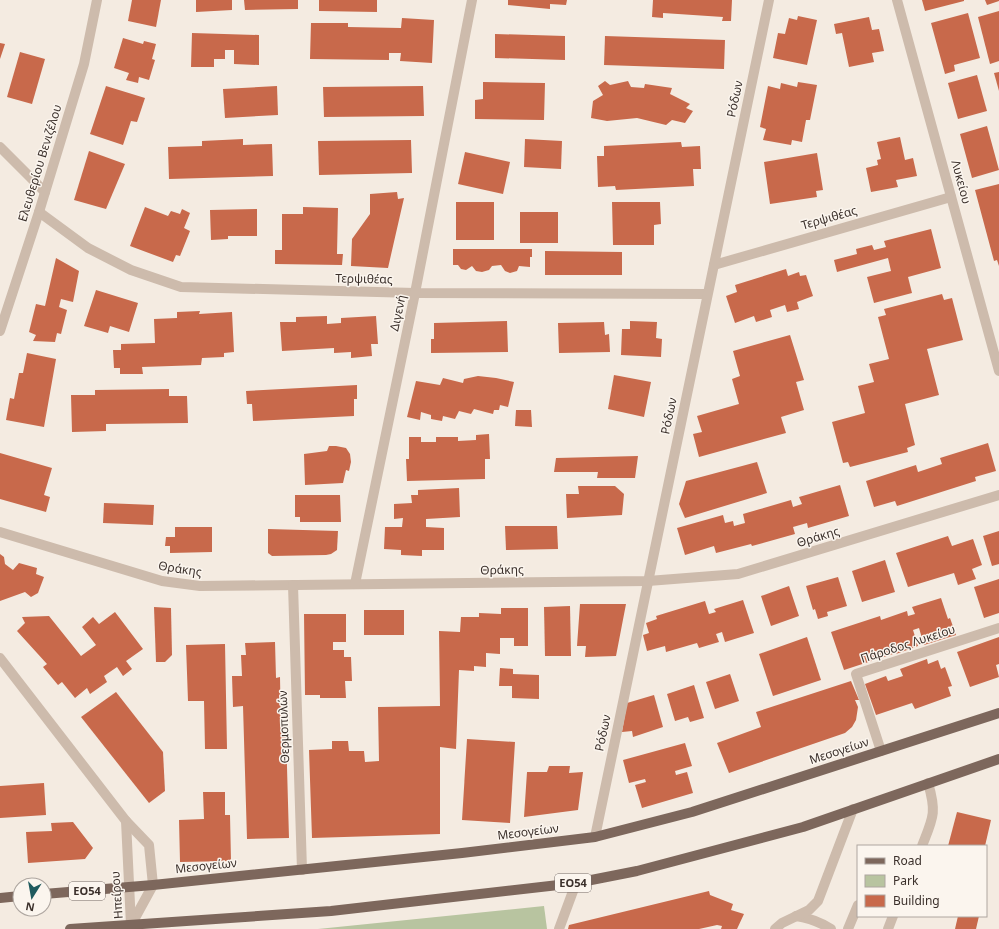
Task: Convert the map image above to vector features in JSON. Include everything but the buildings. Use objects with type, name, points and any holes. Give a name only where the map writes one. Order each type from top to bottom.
[{"type":"main road","name":"Μεσογείων","points":[[52,893],[302,870],[595,837],[692,812],[999,713]]},
{"type":"main road","name":"ΕΟ54","points":[[70,929],[130,927],[332,911],[576,883],[637,871],[803,827],[999,759]]},
{"type":"main road","points":[[0,898],[12,897]]},
{"type":"street","name":"Ελευθερίου Βενιζέλου","points":[[0,331],[39,212],[84,64],[97,0]]},
{"type":"street","name":"Διγενή","points":[[356,584],[472,0]]},
{"type":"street","name":"Ρόδων","points":[[595,837],[769,0]]},
{"type":"street","name":"Λυκείου","points":[[897,0],[999,371]]},
{"type":"street","points":[[0,147],[45,192]]},
{"type":"street","name":"Τερψιθέας","points":[[714,265],[951,197]]},
{"type":"street","name":"Τερψιθέας","points":[[39,212],[88,248],[131,270],[181,287],[415,293],[707,294]]},
{"type":"street","name":"Θράκης","points":[[0,532],[162,581],[200,586],[648,581],[738,574],[999,495]]},
{"type":"street","name":"Θερμοπυλών","points":[[293,585],[302,870]]},
{"type":"street","name":"Πάροδος Λυκείου","points":[[881,751],[856,674],[999,628]]},
{"type":"street","points":[[0,658],[126,821],[150,845],[153,885]]},
{"type":"street","points":[[922,845],[932,821],[934,810],[928,783]]},
{"type":"street","points":[[775,929],[782,923],[809,910],[818,901],[853,809]]},
{"type":"street","name":"Ηπείρου","points":[[126,821],[130,927]]},
{"type":"street","points":[[559,929],[576,883]]},
{"type":"street","name":"Ηπείρου","points":[[130,927],[153,885]]},
{"type":"street","points":[[848,929],[857,907]]},
{"type":"street","points":[[796,916],[809,918],[831,929]]},
{"type":"street","points":[[888,929],[893,917]]},
{"type":"green space","points":[[544,906],[547,929],[318,929]]}]
